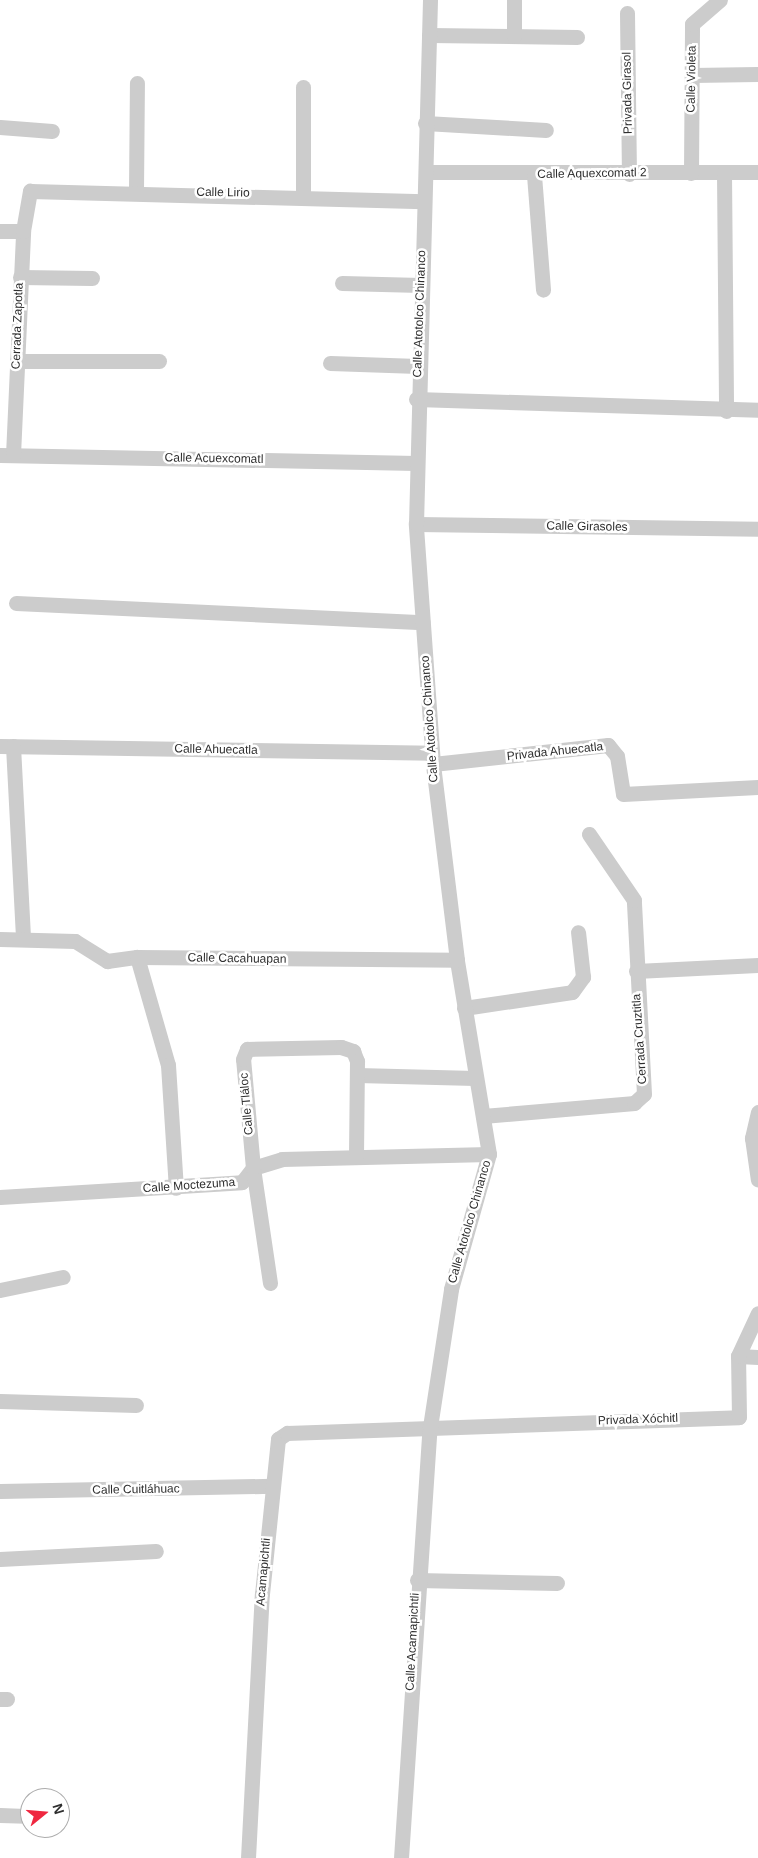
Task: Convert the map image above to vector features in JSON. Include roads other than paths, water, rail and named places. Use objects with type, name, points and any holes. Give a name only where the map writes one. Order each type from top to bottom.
[{"type":"street","name":"Calle Atotolco Chinanco","points":[[430,0],[425,123],[426,172],[416,399],[416,524],[432,758],[457,960],[489,1154],[451,1289],[430,1427]]},
{"type":"street","points":[[514,0],[514,36]]},
{"type":"street","name":"Calle Violeta","points":[[691,173],[692,24],[720,0]]},
{"type":"street","name":"Privada Girasol","points":[[627,13],[628,174]]},
{"type":"street","points":[[429,35],[577,37]]},
{"type":"street","points":[[692,75],[758,74]]},
{"type":"street","points":[[136,191],[137,83]]},
{"type":"street","points":[[303,87],[303,195]]},
{"type":"street","points":[[425,123],[546,130]]},
{"type":"street","points":[[0,127],[52,131]]},
{"type":"street","name":"Calle Aquexcomatl 2","points":[[426,172],[534,175],[758,172]]},
{"type":"street","points":[[724,173],[726,411]]},
{"type":"street","points":[[534,175],[543,290]]},
{"type":"street","name":"Calle Lirio","points":[[26,196],[35,189],[303,195],[424,200]]},
{"type":"street","name":"Cerrada Zapotla","points":[[6,455],[17,361],[20,277],[26,196]]},
{"type":"street","points":[[0,231],[23,231]]},
{"type":"street","points":[[20,277],[92,278]]},
{"type":"street","points":[[342,283],[421,284]]},
{"type":"street","points":[[17,361],[159,361]]},
{"type":"street","points":[[330,363],[418,366]]},
{"type":"street","points":[[416,399],[726,411],[758,410]]},
{"type":"street","name":"Calle Acuexcomatl","points":[[6,455],[416,463]]},
{"type":"street","name":"Calle Girasoles","points":[[416,524],[758,529]]},
{"type":"street","points":[[16,603],[423,622]]},
{"type":"street","name":"Privada Ahuecatla","points":[[432,758],[608,745],[617,756],[623,794],[758,787]]},
{"type":"street","points":[[0,939],[23,939],[6,746]]},
{"type":"street","name":"Calle Ahuecatla","points":[[6,746],[432,758]]},
{"type":"street","points":[[589,834],[634,900],[636,971],[758,965]]},
{"type":"street","points":[[464,1008],[572,992],[583,976],[578,932]]},
{"type":"street","name":"Calle Cacahuapan","points":[[23,939],[75,941],[107,961],[136,957],[457,960]]},
{"type":"street","points":[[136,957],[168,1065],[176,1188]]},
{"type":"street","name":"Cerrada Cruztitla","points":[[483,1116],[634,1103],[644,1094],[636,971]]},
{"type":"street","name":"Calle Tláloc","points":[[270,1283],[253,1168],[243,1059],[247,1049],[341,1047],[353,1051],[357,1075],[356,1157]]},
{"type":"street","points":[[357,1075],[475,1078]]},
{"type":"street","points":[[758,1112],[752,1138],[758,1180]]},
{"type":"street","name":"Calle Moctezuma","points":[[0,1198],[176,1188],[242,1182],[253,1168],[282,1159],[489,1154]]},
{"type":"street","points":[[0,1290],[63,1277]]},
{"type":"street","name":"Privada Xóchitl","points":[[430,1427],[739,1417],[738,1356],[758,1313]]},
{"type":"street","points":[[738,1356],[758,1357]]},
{"type":"street","points":[[0,1401],[136,1405]]},
{"type":"street","name":"Acamapichtli","points":[[248,1858],[272,1486],[278,1439],[287,1433],[430,1427]]},
{"type":"street","name":"Calle Acamapichtli","points":[[401,1858],[417,1580],[430,1427]]},
{"type":"street","name":"Calle Cuitláhuac","points":[[0,1491],[272,1486]]},
{"type":"street","points":[[0,1559],[156,1551]]},
{"type":"street","points":[[417,1580],[557,1583]]},
{"type":"street","points":[[0,1815],[20,1816]]}]
